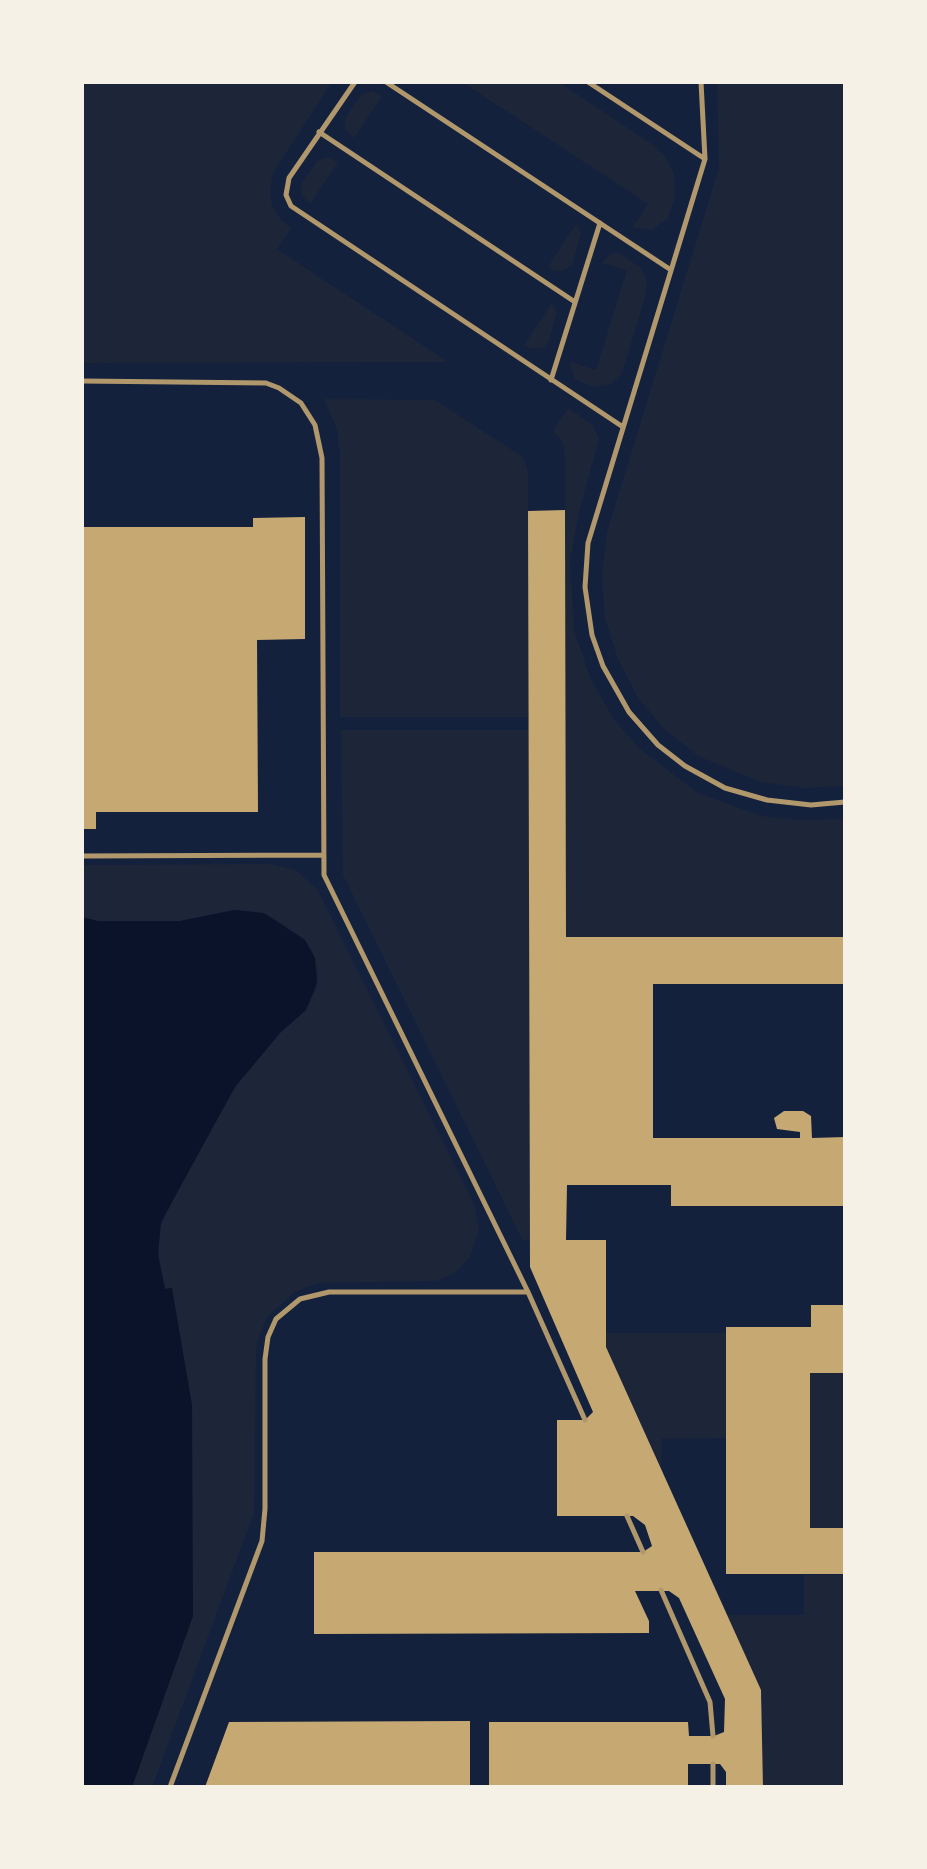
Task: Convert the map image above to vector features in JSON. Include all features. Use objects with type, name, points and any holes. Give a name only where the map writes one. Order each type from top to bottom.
[{"type":"lane","points":[[355,82],[287,183],[286,195],[296,211],[622,427]]},
{"type":"lane","points":[[386,82],[671,270]]},
{"type":"lane","points":[[589,82],[705,159]]},
{"type":"lane","points":[[701,82],[705,159],[593,525],[585,571],[592,635],[603,666],[620,699],[658,745],[685,766],[725,788],[790,804],[845,803]]},
{"type":"lane","points":[[319,132],[575,302]]},
{"type":"lane","points":[[551,380],[600,223]]},
{"type":"lane","points":[[82,381],[266,383],[279,387],[301,403],[316,425],[322,458],[322,855],[329,892],[528,1292],[585,1420]]},
{"type":"lane","points":[[82,856],[322,855]]},
{"type":"lane","points":[[170,1787],[262,1541],[265,1509],[265,1359],[268,1337],[276,1319],[300,1299],[329,1292],[528,1292]]},
{"type":"lane","points":[[627,1516],[643,1552]]},
{"type":"lane","points":[[661,1590],[710,1702],[713,1736]]},
{"type":"lane","points":[[713,1764],[713,1787]]},
{"type":"shaded area","points":[[82,82],[332,82],[273,173],[270,191],[272,205],[281,220],[291,228],[277,249],[448,362],[82,363]]},
{"type":"shaded area","points":[[462,82],[559,82],[652,144],[664,155],[674,173],[675,196],[668,219],[651,230],[633,227],[648,204]]},
{"type":"shaded area","points":[[717,82],[845,82],[845,786],[803,788],[760,782],[698,756],[663,728],[637,696],[618,659],[605,618],[602,575],[607,532],[719,168]]},
{"type":"shaded area","points":[[372,91],[382,96],[354,138],[345,129],[345,119],[361,95]]},
{"type":"shaded area","points":[[328,157],[338,162],[310,204],[301,194],[301,185],[317,161]]},
{"type":"shaded area","points":[[576,224],[581,233],[572,265],[563,271],[553,270],[548,267]]},
{"type":"shaded area","points":[[618,252],[641,268],[647,280],[646,293],[622,373],[611,384],[592,387],[575,379],[570,366],[571,362],[596,370],[627,270],[602,263],[609,255]]},
{"type":"shaded area","points":[[552,303],[557,312],[548,343],[542,349],[529,348],[524,345]]},
{"type":"shaded area","points":[[324,399],[435,400],[523,457],[528,471],[528,717],[340,717],[340,454],[337,429]]},
{"type":"shaded area","points":[[568,408],[593,425],[599,439],[579,512],[570,563],[574,630],[591,680],[615,721],[641,750],[698,793],[762,816],[797,820],[845,819],[845,937],[566,937],[565,455],[563,442],[553,431]]},
{"type":"shaded area","points":[[341,730],[529,730],[529,1239],[523,1241],[343,875]]},
{"type":"shaded area","points":[[269,864],[296,870],[317,889],[474,1204],[479,1230],[469,1258],[456,1272],[437,1281],[318,1283],[296,1291],[267,1317],[257,1342],[256,1355],[254,1513],[152,1787],[132,1787],[193,1615],[171,1288],[165,1289],[157,1246],[158,1232],[182,1181],[235,1087],[280,1033],[306,1010],[316,990],[318,973],[313,952],[305,940],[276,920],[258,912],[234,910],[180,921],[98,921],[82,917],[82,865]]},
{"type":"shaded area","points":[[234,910],[264,913],[305,940],[315,958],[317,983],[306,1010],[280,1033],[235,1087],[161,1222],[158,1255],[165,1289],[172,1288],[192,1405],[193,1616],[132,1787],[82,1787],[82,917],[98,921],[180,921]]},
{"type":"shaded area","points":[[606,1333],[726,1333],[726,1438],[661,1439],[661,1467],[606,1347]]},
{"type":"shaded area","points":[[810,1373],[845,1373],[845,1528],[810,1528]]},
{"type":"shaded area","points":[[804,1575],[845,1575],[845,1784],[843,1787],[763,1787],[762,1695],[727,1615],[804,1615]]},
{"type":"building","points":[[565,510],[566,937],[845,937],[845,984],[653,984],[653,1138],[800,1138],[800,1132],[777,1129],[774,1118],[784,1111],[803,1111],[811,1116],[812,1138],[845,1137],[845,1206],[671,1206],[671,1185],[567,1185],[566,1240],[606,1240],[606,1347],[761,1690],[763,1787],[726,1787],[726,1772],[720,1764],[688,1764],[688,1787],[489,1787],[489,1722],[688,1722],[689,1736],[714,1736],[724,1732],[725,1699],[679,1598],[669,1591],[635,1591],[649,1621],[649,1633],[314,1634],[314,1552],[643,1552],[652,1546],[645,1525],[633,1516],[557,1516],[557,1420],[585,1420],[593,1412],[530,1267],[528,511]]},
{"type":"building","points":[[305,517],[305,639],[257,640],[258,812],[96,812],[96,829],[82,829],[82,527],[253,527],[253,518]]},
{"type":"building","points":[[811,1305],[845,1305],[845,1373],[810,1373],[810,1528],[845,1528],[845,1574],[726,1574],[726,1327],[811,1327]]},
{"type":"building","points":[[470,1721],[470,1787],[205,1787],[229,1722]]}]
